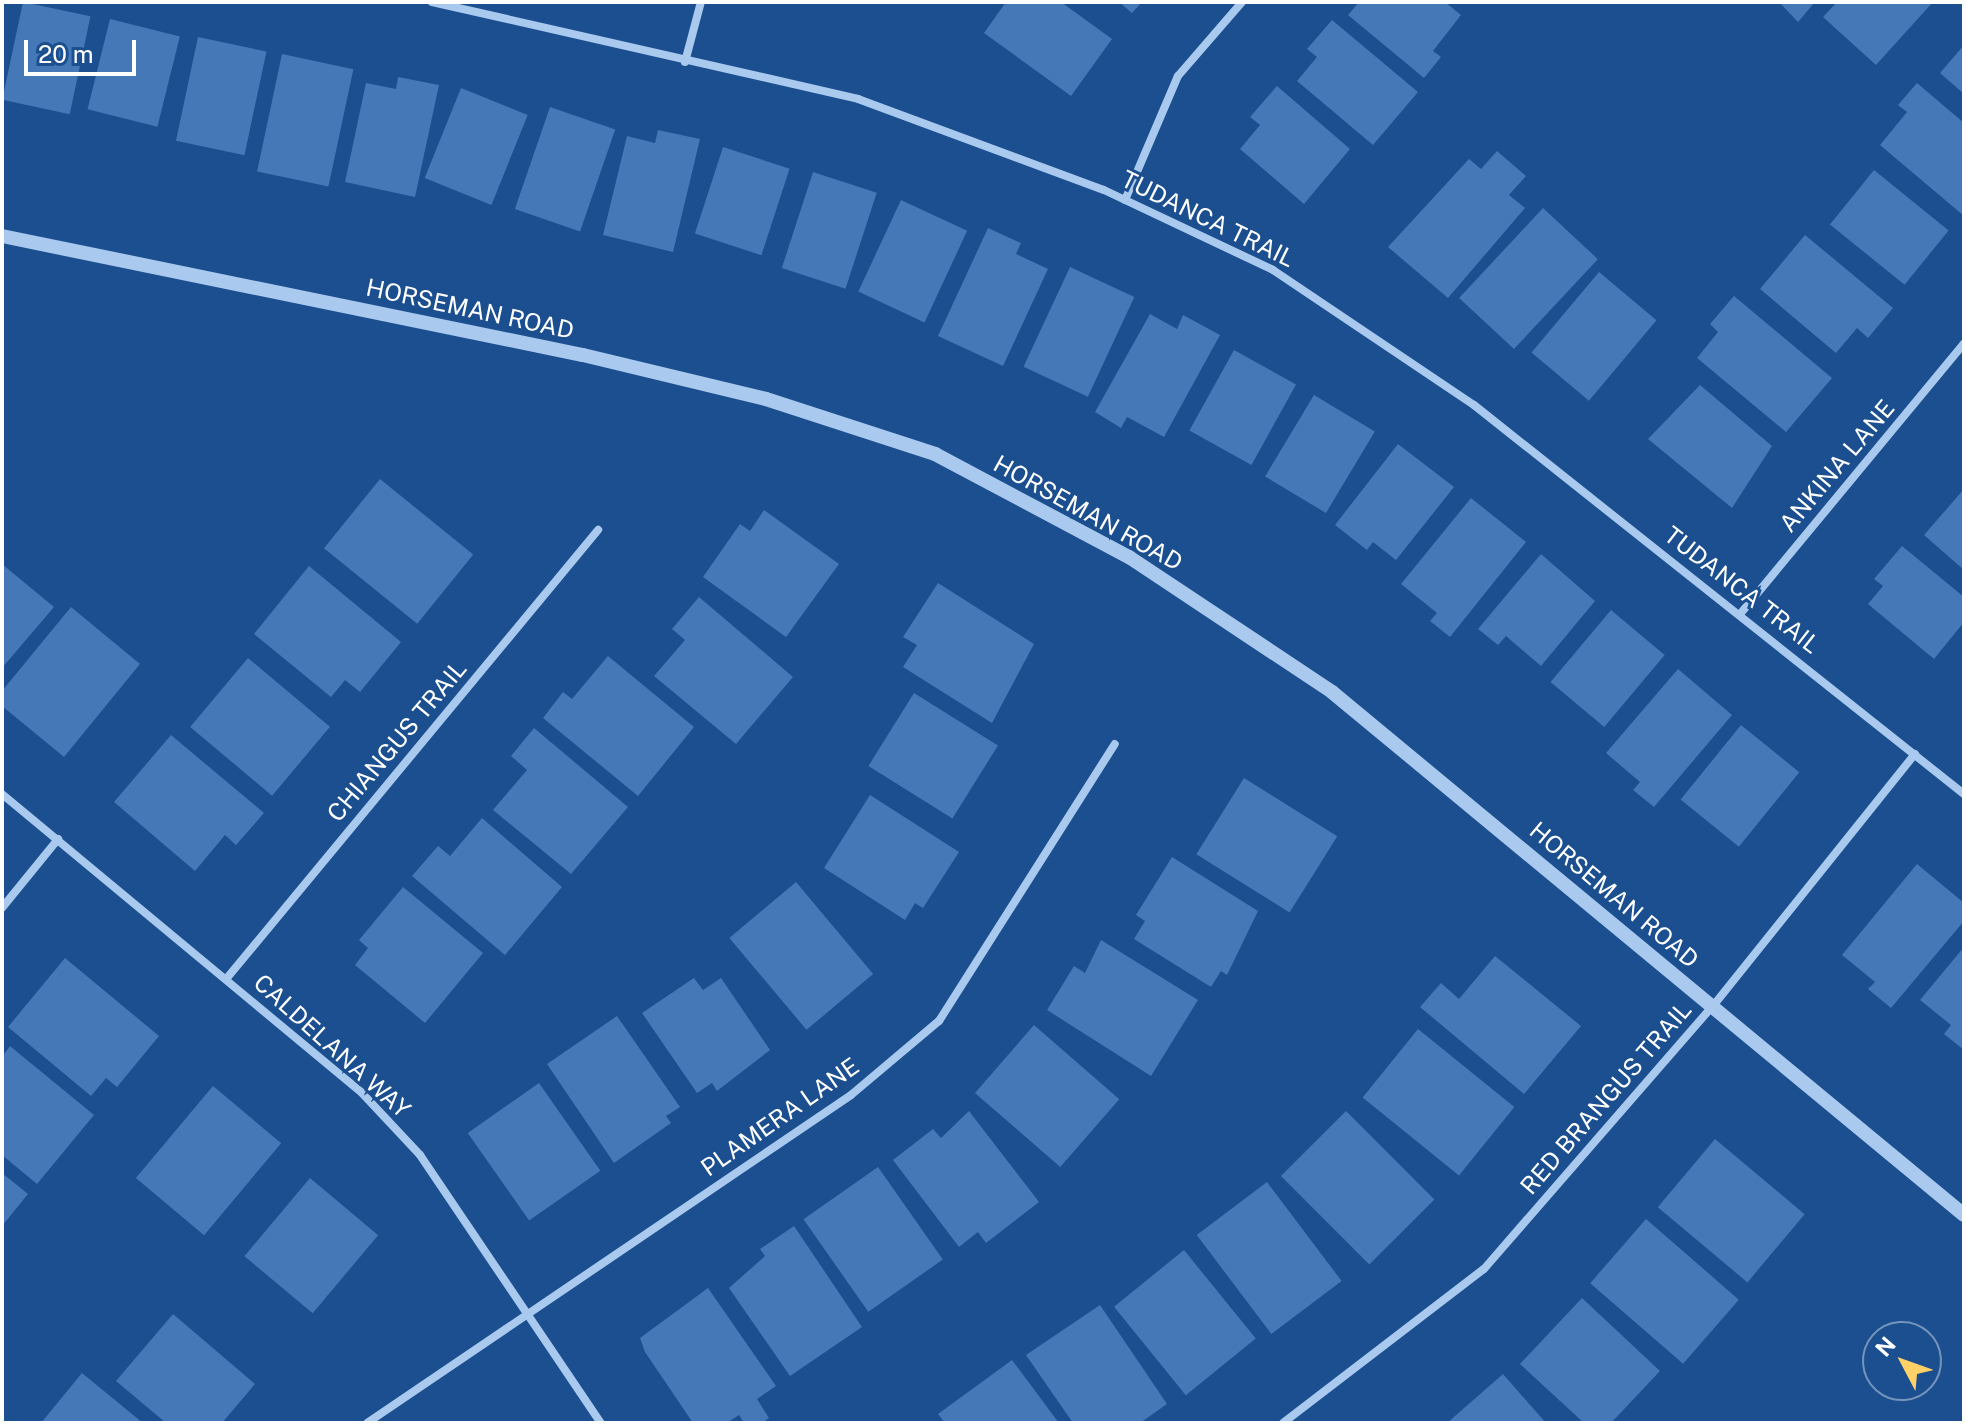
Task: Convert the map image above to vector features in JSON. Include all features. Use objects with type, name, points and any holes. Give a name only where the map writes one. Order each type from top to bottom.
[{"type":"street","name":"TUDANCA TRAIL","points":[[432,2],[858,99],[1125,200],[1286,278],[1474,405],[1741,613],[1964,794]]},
{"type":"street","points":[[685,62],[701,2]]},
{"type":"street","points":[[1125,200],[1178,76],[1242,2]]},
{"type":"street","name":"HORSEMAN ROAD","points":[[2,236],[583,355],[766,399],[935,454],[1129,557],[1332,692],[1964,1215]]},
{"type":"street","name":"ANKINA LANE","points":[[1741,613],[1964,343]]},
{"type":"street","name":"CHIANGUS TRAIL","points":[[227,978],[598,530]]},
{"type":"street","name":"PLAMERA LANE","points":[[367,1423],[851,1095],[939,1021],[1115,744]]},
{"type":"street","name":"RED BRANGUS TRAIL","points":[[1283,1423],[1484,1269],[1713,1006],[1915,754]]},
{"type":"street","name":"CALDELANA WAY","points":[[2,794],[362,1093],[420,1155],[601,1423]]},
{"type":"street","points":[[2,908],[58,839]]},
{"type":"building","points":[[23,2],[90,16],[70,114],[2,100]]},
{"type":"building","points":[[1006,2],[1061,2],[1112,39],[1071,96],[984,33]]},
{"type":"building","points":[[1119,2],[1142,2],[1132,13]]},
{"type":"building","points":[[1359,2],[1445,2],[1461,15],[1433,51],[1441,57],[1424,78],[1348,15]]},
{"type":"building","points":[[1779,2],[1815,2],[1798,22]]},
{"type":"building","points":[[1837,2],[1933,2],[1876,65],[1823,17]]},
{"type":"building","points":[[110,19],[180,36],[157,127],[88,109]]},
{"type":"building","points":[[1332,20],[1418,92],[1373,145],[1297,81],[1317,57],[1307,49]]},
{"type":"building","points":[[198,37],[266,52],[244,155],[176,141]]},
{"type":"building","points":[[1964,45],[1964,94],[1940,73]]},
{"type":"building","points":[[282,54],[353,69],[328,187],[257,171]]},
{"type":"building","points":[[398,77],[439,85],[415,197],[345,182],[366,83],[396,89]]},
{"type":"building","points":[[1917,83],[1964,123],[1964,216],[1880,145],[1907,112],[1898,105]]},
{"type":"building","points":[[1277,86],[1350,149],[1304,204],[1240,149],[1260,125],[1250,117]]},
{"type":"building","points":[[461,88],[528,115],[491,205],[425,178]]},
{"type":"building","points":[[550,107],[615,129],[580,232],[515,209]]},
{"type":"building","points":[[658,130],[700,139],[673,252],[603,235],[627,136],[655,143]]},
{"type":"building","points":[[723,147],[790,169],[761,255],[695,234]]},
{"type":"building","points":[[1497,151],[1526,176],[1509,195],[1525,208],[1448,298],[1388,247],[1469,159],[1481,169]]},
{"type":"building","points":[[1874,170],[1949,230],[1905,285],[1830,224]]},
{"type":"building","points":[[813,172],[877,193],[846,289],[782,268]]},
{"type":"building","points":[[901,200],[967,231],[924,322],[858,292]]},
{"type":"building","points":[[1543,208],[1598,259],[1514,349],[1459,298]]},
{"type":"building","points":[[988,228],[1021,243],[1016,254],[1048,269],[1003,366],[938,336]]},
{"type":"building","points":[[1805,235],[1893,308],[1868,338],[1857,328],[1836,353],[1760,289]]},
{"type":"building","points":[[1070,267],[1134,297],[1088,397],[1024,367]]},
{"type":"building","points":[[1599,272],[1656,320],[1589,401],[1532,352]]},
{"type":"building","points":[[1734,296],[1832,378],[1786,432],[1697,358],[1718,332],[1710,324]]},
{"type":"building","points":[[1150,314],[1177,329],[1183,315],[1220,335],[1164,437],[1127,417],[1121,428],[1095,412]]},
{"type":"building","points":[[1234,350],[1296,384],[1251,465],[1189,430]]},
{"type":"building","points":[[1700,385],[1772,446],[1732,508],[1648,439]]},
{"type":"building","points":[[1314,395],[1375,432],[1326,513],[1265,476]]},
{"type":"building","points":[[1398,444],[1454,487],[1396,560],[1373,542],[1367,550],[1335,525]]},
{"type":"building","points":[[380,479],[473,555],[417,624],[324,548]]},
{"type":"building","points":[[1964,489],[1964,570],[1924,535]]},
{"type":"building","points":[[1471,498],[1526,542],[1450,637],[1430,621],[1437,613],[1401,584]]},
{"type":"building","points":[[764,510],[839,564],[786,637],[703,577],[740,524],[750,531]]},
{"type":"building","points":[[1902,546],[1964,597],[1964,622],[1934,659],[1868,604],[1883,586],[1874,579]]},
{"type":"building","points":[[1541,554],[1595,601],[1541,666],[1506,636],[1498,645],[1478,629]]},
{"type":"building","points":[[2,564],[54,607],[2,668]]},
{"type":"building","points":[[309,566],[401,642],[360,692],[345,680],[331,697],[254,634]]},
{"type":"building","points":[[938,583],[1034,644],[992,723],[903,667],[917,645],[903,637]]},
{"type":"building","points":[[699,597],[793,677],[736,744],[654,676],[685,640],[672,629]]},
{"type":"building","points":[[71,607],[140,664],[64,757],[2,706],[2,691]]},
{"type":"building","points":[[1611,610],[1665,655],[1604,727],[1551,682]]},
{"type":"building","points":[[608,656],[694,727],[638,796],[543,718],[563,692],[572,699]]},
{"type":"building","points":[[248,658],[330,727],[272,796],[190,727]]},
{"type":"building","points":[[1678,669],[1732,715],[1654,807],[1633,790],[1640,782],[1606,753]]},
{"type":"building","points":[[914,693],[998,745],[952,818],[868,766]]},
{"type":"building","points":[[1741,725],[1799,772],[1739,847],[1681,800]]},
{"type":"building","points":[[534,728],[628,807],[571,874],[493,810],[527,770],[511,756]]},
{"type":"building","points":[[171,735],[264,813],[236,845],[225,835],[195,871],[114,802]]},
{"type":"building","points":[[1244,778],[1337,836],[1290,913],[1196,854]]},
{"type":"building","points":[[870,795],[959,852],[923,908],[915,903],[905,920],[824,868]]},
{"type":"building","points":[[482,818],[562,887],[505,955],[412,876],[438,846],[450,856]]},
{"type":"building","points":[[1172,857],[1258,911],[1227,975],[1221,971],[1211,987],[1134,939],[1145,921],[1136,915]]},
{"type":"building","points":[[1917,864],[1964,903],[1964,921],[1891,1008],[1868,989],[1875,982],[1842,955]]},
{"type":"building","points":[[796,882],[873,974],[806,1030],[729,938]]},
{"type":"building","points":[[403,887],[483,953],[425,1023],[355,965],[368,948],[359,940]]},
{"type":"building","points":[[1101,940],[1198,1000],[1151,1076],[1047,1010],[1074,966],[1085,973]]},
{"type":"building","points":[[1964,947],[1964,1050],[1944,1034],[1951,1025],[1920,1000]]},
{"type":"building","points":[[1495,956],[1581,1026],[1524,1094],[1420,1007],[1441,983],[1459,999]]},
{"type":"building","points":[[65,958],[159,1036],[117,1087],[106,1078],[91,1096],[8,1027]]},
{"type":"building","points":[[694,978],[703,990],[721,978],[770,1050],[717,1091],[712,1083],[697,1093],[642,1013]]},
{"type":"building","points":[[617,1016],[680,1107],[666,1116],[671,1123],[614,1163],[547,1064]]},
{"type":"building","points":[[1034,1025],[1119,1099],[1060,1167],[975,1093]]},
{"type":"building","points":[[1418,1029],[1514,1107],[1459,1175],[1363,1097]]},
{"type":"building","points":[[10,1046],[94,1115],[37,1184],[2,1155],[2,1057]]},
{"type":"building","points":[[539,1083],[600,1171],[529,1221],[468,1133]]},
{"type":"building","points":[[213,1086],[281,1143],[204,1235],[136,1178]]},
{"type":"building","points":[[969,1111],[1039,1202],[986,1243],[978,1232],[959,1247],[893,1160],[933,1129],[941,1138]]},
{"type":"building","points":[[1346,1111],[1434,1199],[1369,1264],[1281,1176]]},
{"type":"building","points":[[1715,1139],[1805,1214],[1747,1282],[1658,1207]]},
{"type":"building","points":[[878,1167],[943,1260],[868,1312],[803,1219]]},
{"type":"building","points":[[2,1173],[28,1194],[2,1226]]},
{"type":"building","points":[[310,1178],[378,1235],[313,1313],[244,1256]]},
{"type":"building","points":[[1267,1182],[1342,1281],[1271,1334],[1197,1235]]},
{"type":"building","points":[[1646,1219],[1739,1300],[1683,1364],[1590,1283]]},
{"type":"building","points":[[794,1226],[862,1327],[790,1376],[729,1288],[765,1256],[760,1249]]},
{"type":"building","points":[[1184,1250],[1256,1339],[1186,1395],[1114,1307]]},
{"type":"building","points":[[708,1288],[776,1386],[757,1399],[769,1418],[762,1423],[744,1423],[739,1415],[727,1423],[693,1423],[645,1352],[640,1338]]},
{"type":"building","points":[[1582,1298],[1660,1371],[1611,1423],[1584,1423],[1520,1364]]},
{"type":"building","points":[[1100,1305],[1167,1404],[1140,1423],[1073,1423],[1026,1355]]},
{"type":"building","points":[[173,1314],[255,1384],[222,1423],[166,1423],[116,1381]]},
{"type":"building","points":[[1012,1360],[1059,1423],[945,1423],[938,1414]]},
{"type":"building","points":[[82,1373],[143,1423],[41,1423]]},
{"type":"building","points":[[1503,1374],[1546,1423],[1447,1423]]}]
